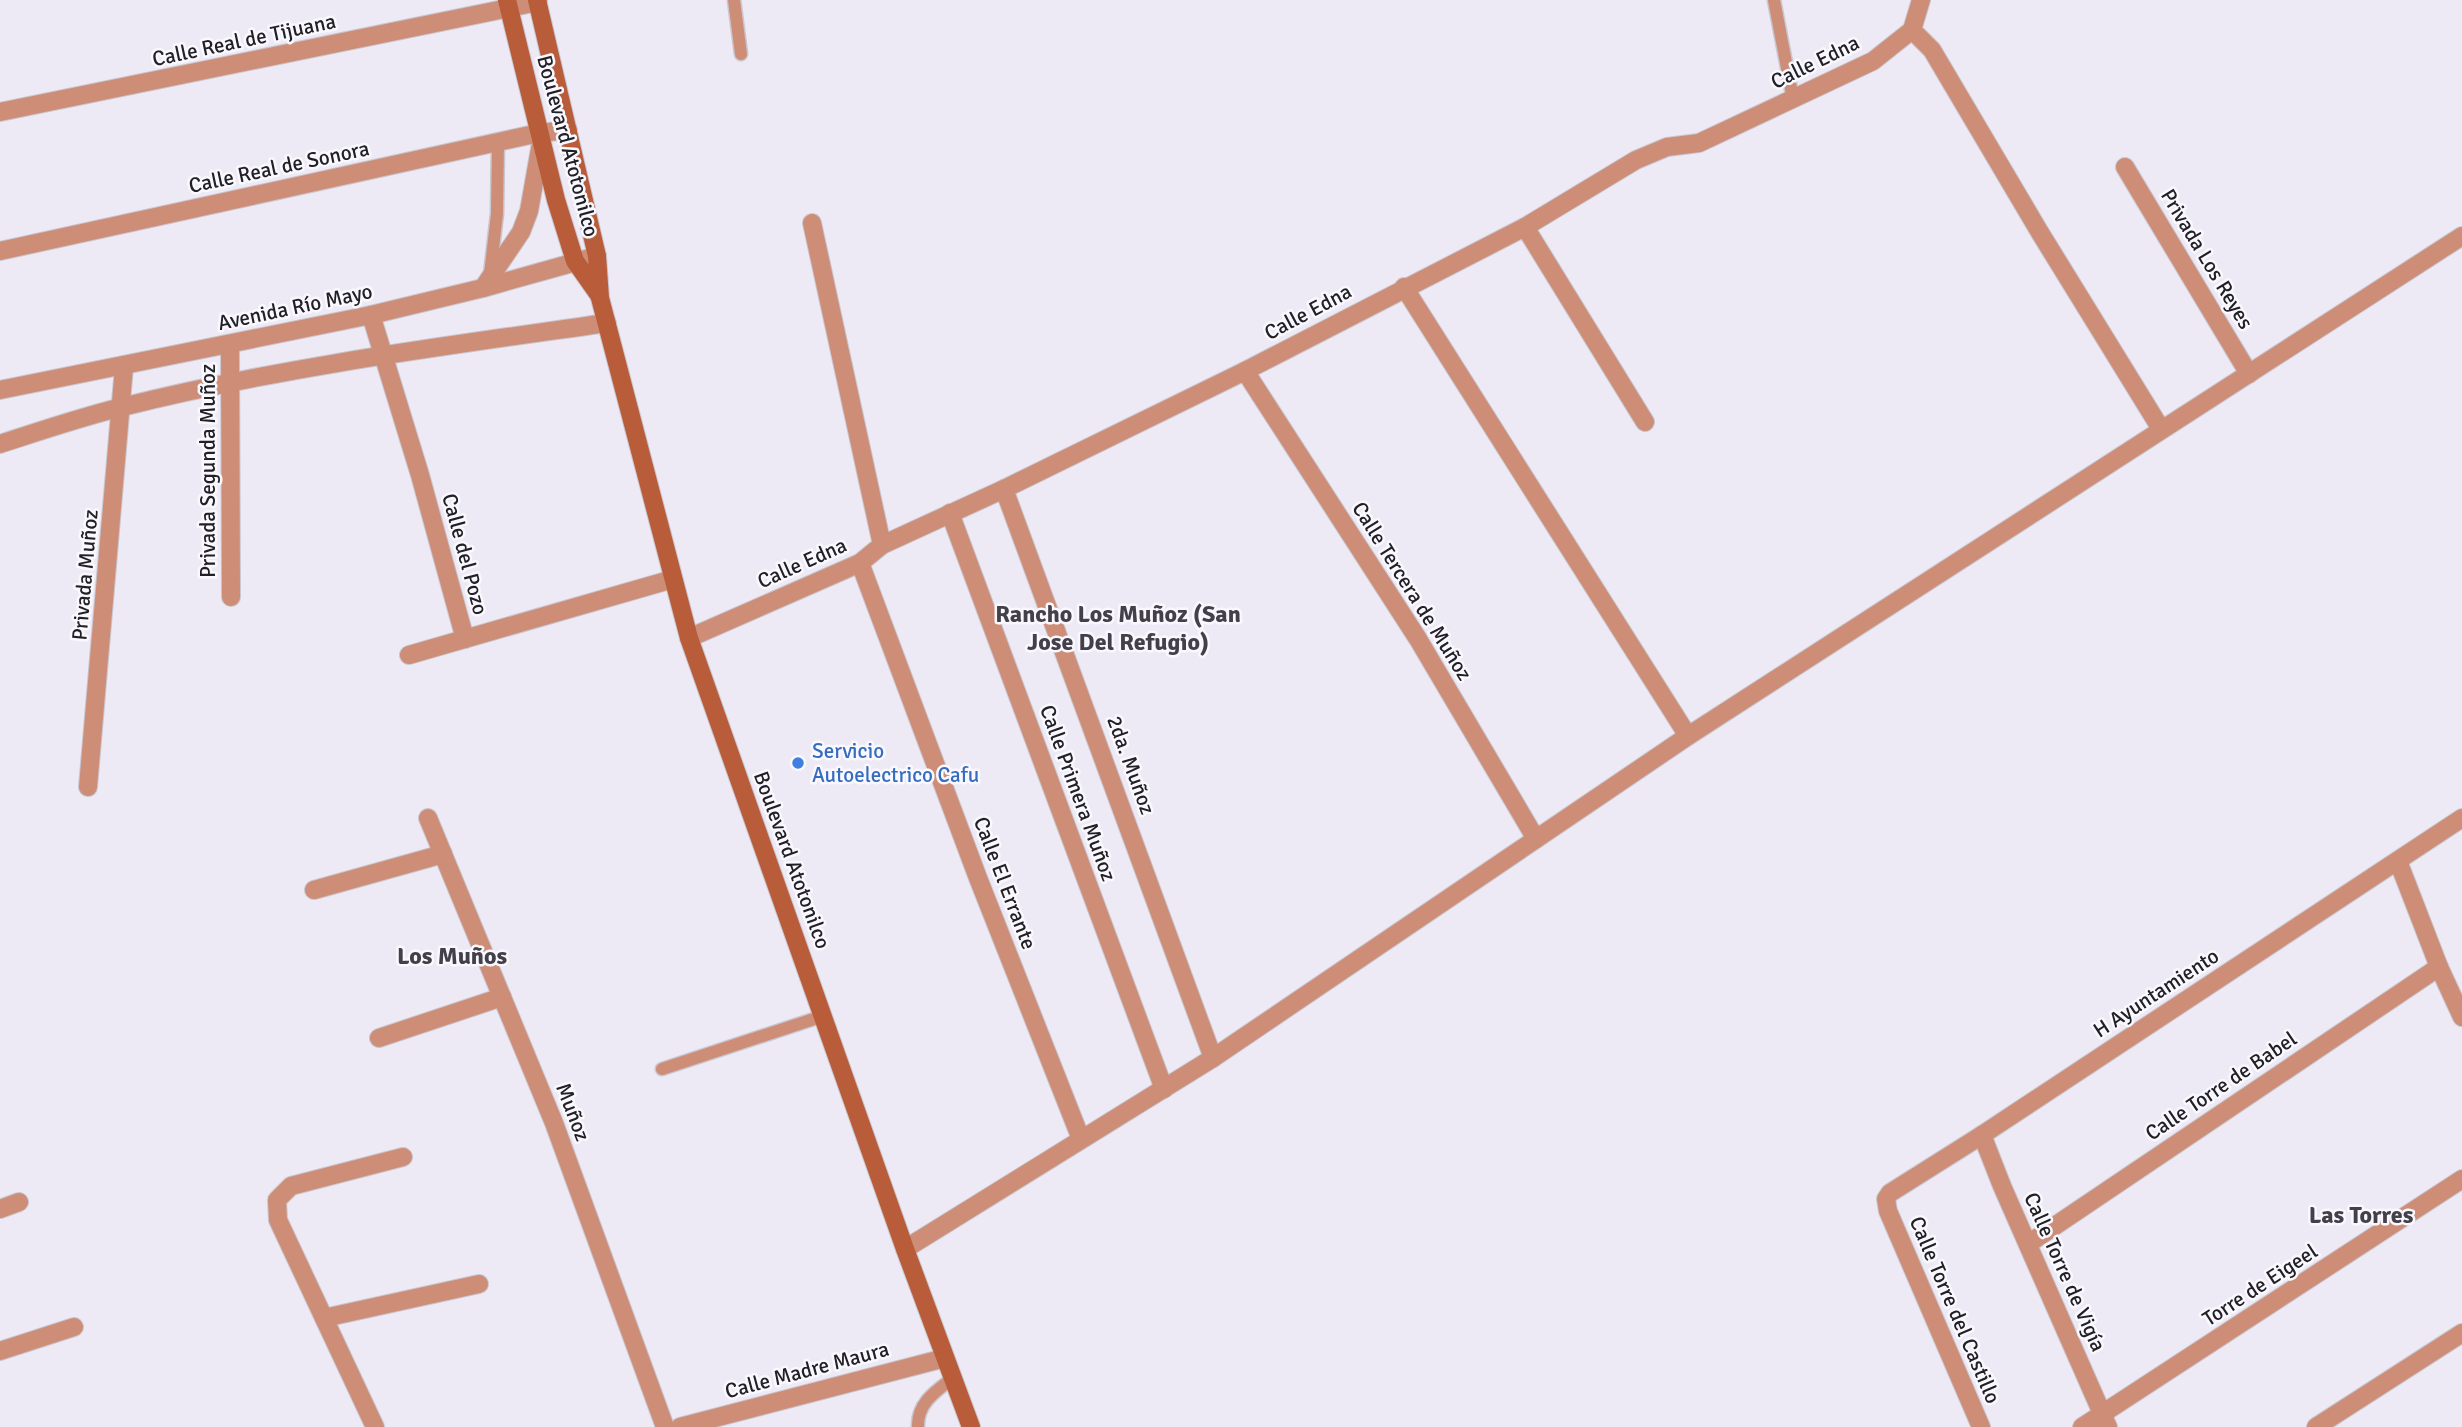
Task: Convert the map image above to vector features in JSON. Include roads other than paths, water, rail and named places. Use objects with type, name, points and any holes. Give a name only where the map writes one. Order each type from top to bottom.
[{"type":"street","points":[[1921,0],[1912,30],[1932,50],[2161,429]]},
{"type":"street","name":"Calle Real de Tijuana","points":[[0,112],[508,4],[538,1]]},
{"type":"street","name":"Boulevard Atotonilco","points":[[538,1],[597,256],[600,298],[689,638],[905,1249],[971,1427]]},
{"type":"street","name":"Boulevard Atotonilco","points":[[508,4],[540,138],[575,261],[600,298]]},
{"type":"street","name":"Calle Edna","points":[[689,638],[860,563],[882,545],[1004,489],[1245,370],[1525,227],[1636,160],[1667,147],[1699,143],[1873,61],[1912,30]]},
{"type":"street","name":"Calle Real de Sonora","points":[[0,251],[498,142],[540,138],[568,130]]},
{"type":"street","points":[[486,283],[522,232],[529,211],[540,138]]},
{"type":"street","name":"Privada Los Reyes","points":[[2125,167],[2249,374]]},
{"type":"street","points":[[812,223],[882,545]]},
{"type":"street","points":[[1525,227],[1645,422]]},
{"type":"street","points":[[905,1249],[1213,1058],[1688,736],[2462,236]]},
{"type":"street","name":"Avenida Río Mayo","points":[[0,390],[371,314],[597,256]]},
{"type":"street","points":[[1404,287],[1688,736]]},
{"type":"street","name":"Calle del Pozo","points":[[371,314],[420,475],[465,639],[673,579]]},
{"type":"street","points":[[0,443],[121,407],[230,384],[383,355],[607,323]]},
{"type":"street","name":"Privada Segunda Muñoz","points":[[230,345],[231,597]]},
{"type":"street","name":"Privada Muñoz","points":[[88,787],[124,366]]},
{"type":"street","name":"Calle Tercera de Muñoz","points":[[1245,370],[1418,639],[1536,839]]},
{"type":"street","name":"2da. Muñoz","points":[[1004,489],[1213,1058]]},
{"type":"street","name":"Calle Primera Muñoz","points":[[950,513],[1164,1089]]},
{"type":"street","name":"Calle El Errante","points":[[860,563],[978,878],[1081,1139]]},
{"type":"street","points":[[409,655],[465,639]]},
{"type":"street","name":"Muñoz","points":[[428,818],[554,1123],[665,1427]]},
{"type":"street","name":"H Ayuntamiento","points":[[1888,1211],[1886,1199],[1890,1193],[2462,818]]},
{"type":"street","points":[[314,890],[443,854]]},
{"type":"street","points":[[2398,861],[2439,967],[2462,1017]]},
{"type":"street","name":"Calle Torre de Babel","points":[[2028,1244],[2439,967]]},
{"type":"street","points":[[379,1038],[502,997]]},
{"type":"street","name":"Calle Torre de Vigía","points":[[1982,1135],[2106,1421]]},
{"type":"street","points":[[375,1427],[278,1220],[277,1200],[291,1186],[403,1157]]},
{"type":"street","name":"Torre de Eigeel","points":[[2082,1427],[2106,1421],[2462,1179]]},
{"type":"street","points":[[0,1209],[19,1202]]},
{"type":"street","name":"Calle Torre del Castillo","points":[[1888,1211],[1981,1427]]},
{"type":"street","points":[[324,1318],[479,1284]]},
{"type":"street","points":[[0,1350],[74,1327]]},
{"type":"street","points":[[2316,1427],[2462,1333]]},
{"type":"street","name":"Calle Madre Maura","points":[[680,1427],[945,1357]]},
{"type":"lane","points":[[734,0],[741,54]]},
{"type":"lane","points":[[1774,0],[1793,99]]},
{"type":"lane","points":[[486,283],[497,214],[498,142]]},
{"type":"lane","points":[[662,1069],[823,1016]]},
{"type":"lane","points":[[918,1427],[919,1413],[925,1402],[953,1378]]},
{"type":"place","name":"Servicio Autoelectrico Cafu","points":[[798,763]]},
{"type":"district","name":"Rancho Los Muñoz (San Jose Del Refugio)","points":[[1118,628]]},
{"type":"district","name":"Los Muños","points":[[452,956]]},
{"type":"district","name":"Las Torres","points":[[2361,1215]]}]
